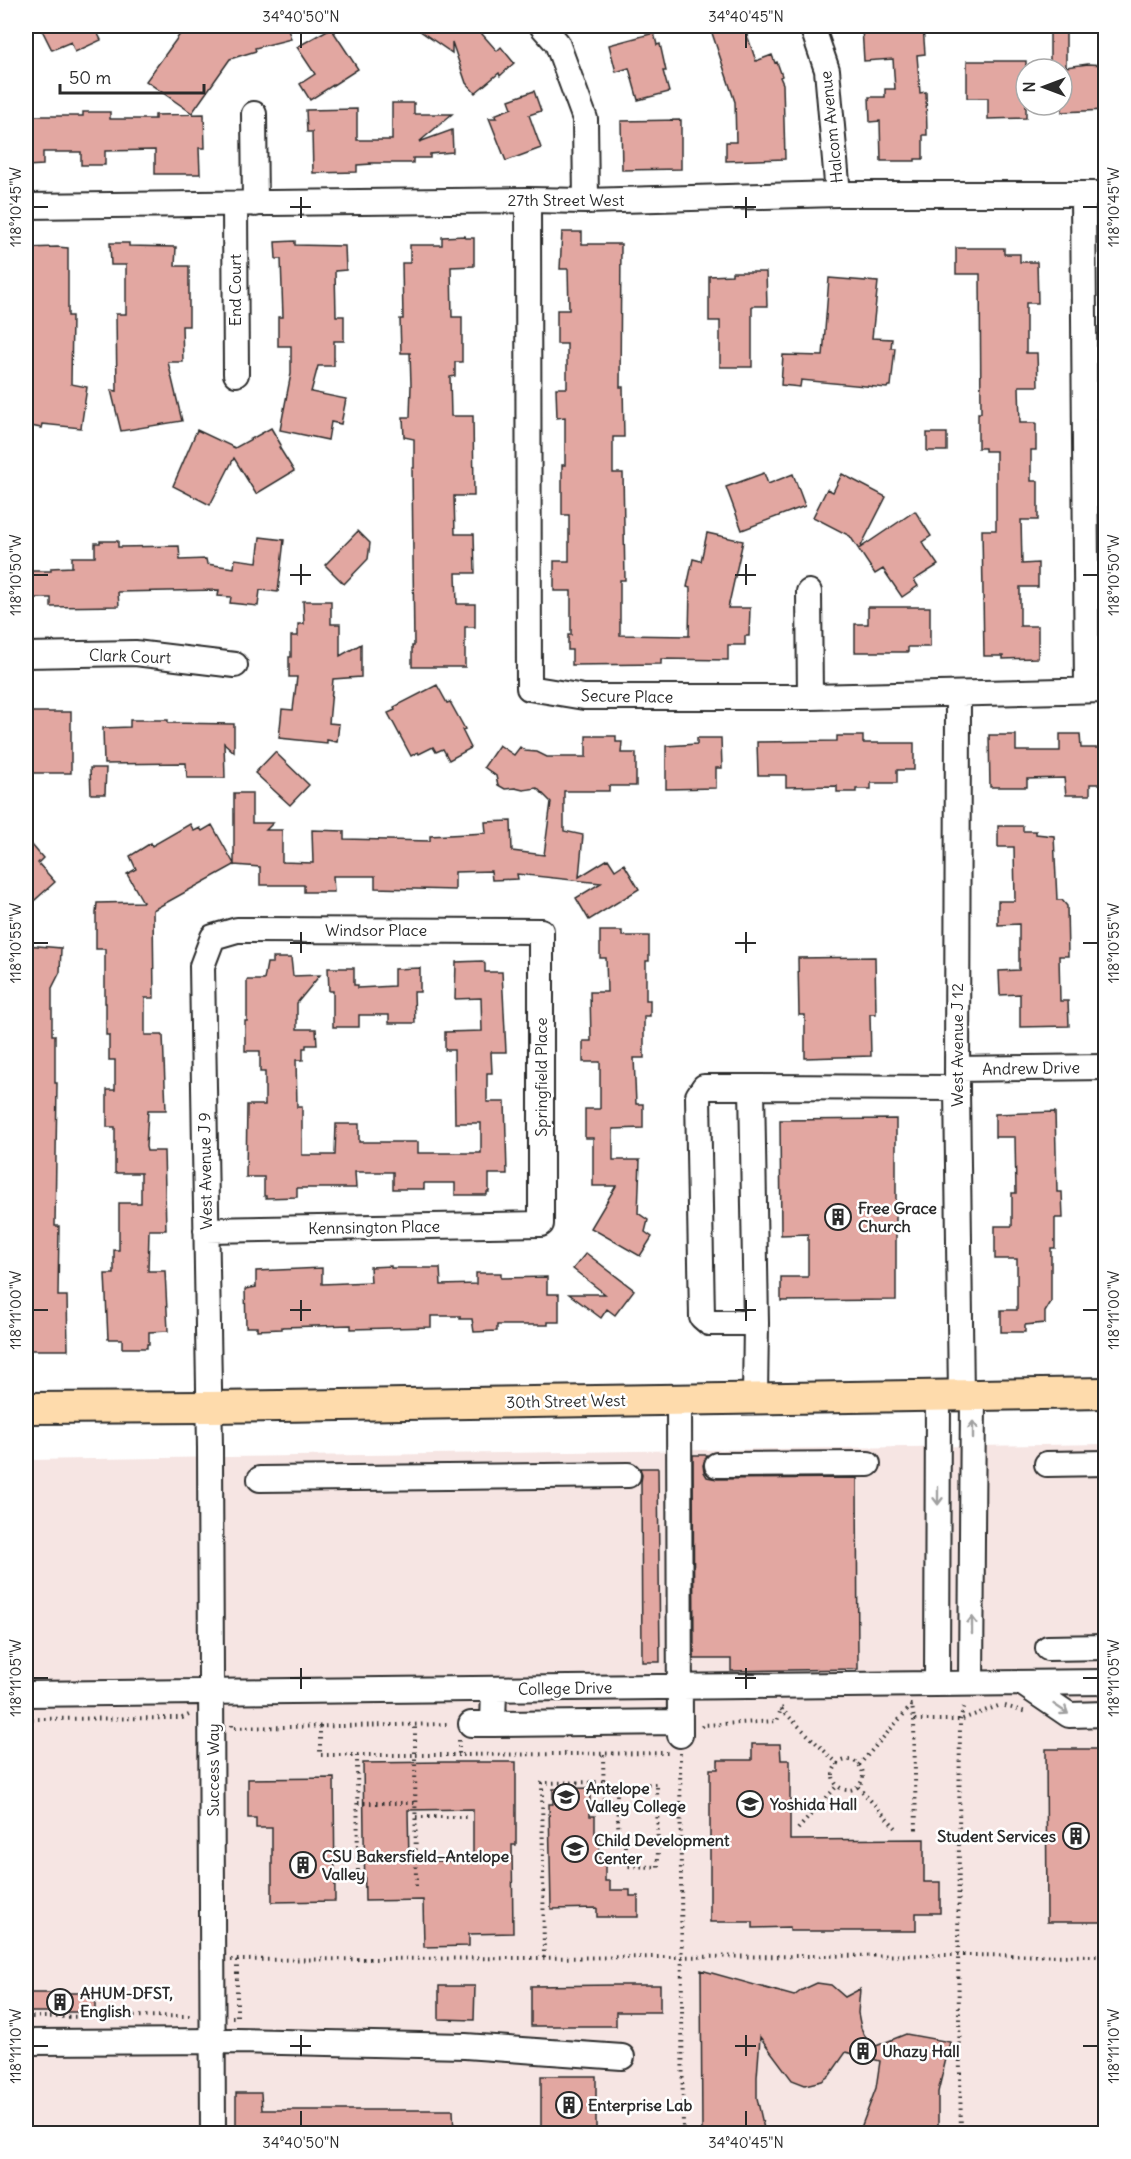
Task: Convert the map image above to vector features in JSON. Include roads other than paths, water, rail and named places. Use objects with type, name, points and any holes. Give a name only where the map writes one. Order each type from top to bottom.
[{"type":"main road","name":"30th Street West","points":[[26,1408],[1106,1393]]},
{"type":"street","points":[[542,26],[557,43],[585,118],[586,201]]},
{"type":"street","name":"Halcom Avenue","points":[[812,26],[827,70],[838,194]]},
{"type":"street","name":"End Court","points":[[236,374],[245,205],[254,114]]},
{"type":"street","name":"27th Street West","points":[[26,206],[586,201],[838,194],[1094,194]]},
{"type":"street","points":[[1094,194],[1096,690]]},
{"type":"street","name":"Secure Place","points":[[528,200],[529,688],[584,697],[810,697],[1096,690]]},
{"type":"street","points":[[809,592],[810,697]]},
{"type":"street","name":"Clark Court","points":[[26,655],[135,653],[235,665]]},
{"type":"street","name":"West Avenue J 12","points":[[957,1395],[958,694]]},
{"type":"street","name":"Windsor Place","points":[[213,937],[237,930],[541,931]]},
{"type":"street","name":"Springfield Place","points":[[541,931],[541,1224]]},
{"type":"street","name":"West Avenue J 9","points":[[209,1407],[202,966],[213,937]]},
{"type":"street","name":"Andrew Drive","points":[[756,1323],[709,1323],[702,1317],[698,1096],[704,1087],[957,1078],[1106,1067]]},
{"type":"street","points":[[752,1087],[755,1397]]},
{"type":"street","name":"Kennsington Place","points":[[206,1230],[541,1224]]},
{"type":"street","points":[[957,1395],[971,1683]]},
{"type":"street","points":[[937,1684],[957,1395]]},
{"type":"street","points":[[494,1689],[482,1724],[680,1729],[679,1399]]},
{"type":"street","name":"Success Way","points":[[209,1407],[213,2133]]},
{"type":"street","points":[[1047,1464],[1106,1463]]},
{"type":"street","points":[[717,1465],[868,1464]]},
{"type":"street","points":[[260,1479],[628,1475]]},
{"type":"street","points":[[1048,1648],[1106,1647]]},
{"type":"street","name":"College Drive","points":[[26,1694],[1106,1682]]},
{"type":"street","points":[[1022,1683],[1069,1714],[1106,1714]]},
{"type":"street","points":[[26,2042],[213,2041],[465,2046],[622,2057]]},
{"type":"place","name":"Free Grace Church","points":[[838,1217]]},
{"type":"place","name":"Antelope Valley College","points":[[566,1797]]},
{"type":"place","name":"Yoshida Hall","points":[[750,1804]]},
{"type":"place","name":"Student Services","points":[[1076,1836]]},
{"type":"place","name":"Child Development Center","points":[[575,1849]]},
{"type":"place","name":"CSU Bakersfield–Antelope Valley","points":[[303,1865]]},
{"type":"place","name":"AHUM-DFST, English","points":[[60,2002]]},
{"type":"place","name":"Uhazy Hall","points":[[863,2051]]},
{"type":"place","name":"Enterprise Lab","points":[[569,2105]]}]
